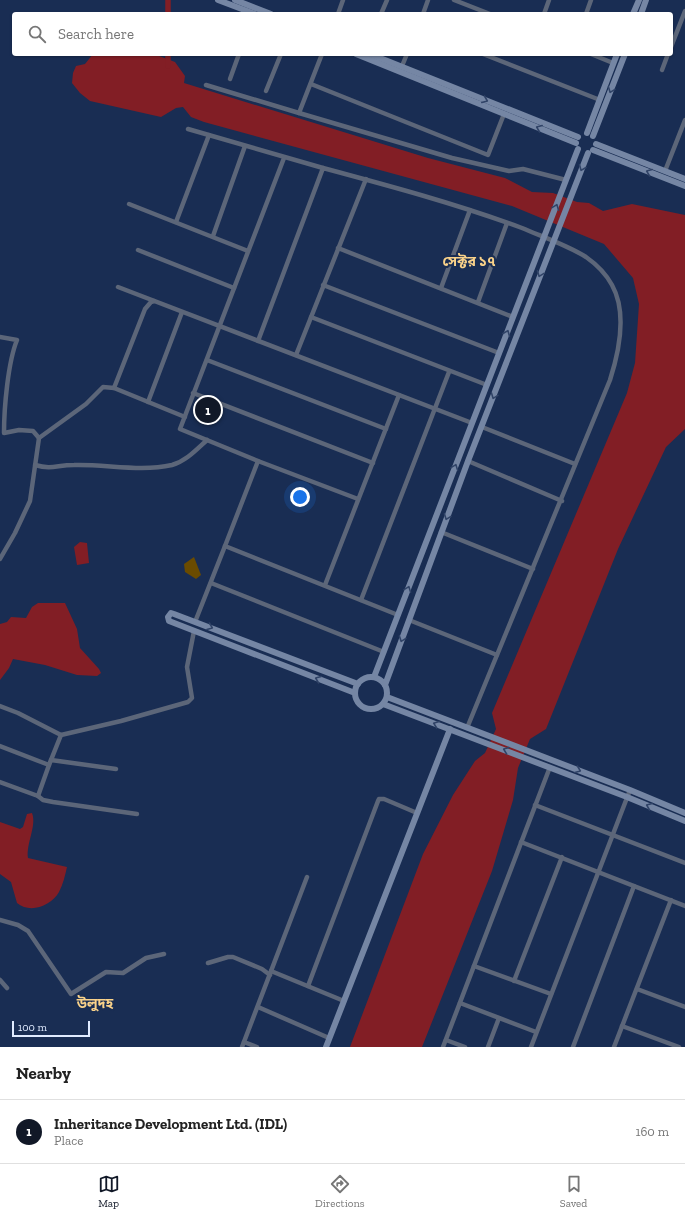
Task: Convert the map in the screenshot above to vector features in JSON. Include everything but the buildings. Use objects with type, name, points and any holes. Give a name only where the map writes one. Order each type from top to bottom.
[{"type":"street","points":[[218,0],[249,12]]},
{"type":"street","points":[[235,0],[266,12]]},
{"type":"street","points":[[339,12],[343,0]]},
{"type":"street","points":[[382,12],[386,0]]},
{"type":"street","points":[[424,12],[428,0]]},
{"type":"street","points":[[454,0],[485,12]]},
{"type":"street","points":[[545,12],[549,0]]},
{"type":"street","points":[[587,12],[591,0]]},
{"type":"street","points":[[634,12],[639,0]]},
{"type":"street","points":[[642,12],[646,0]]},
{"type":"street","points":[[673,42],[685,11]]},
{"type":"street","points":[[230,79],[238,56]]},
{"type":"street","points":[[266,91],[280,56]]},
{"type":"street","points":[[299,113],[321,56]]},
{"type":"street","points":[[361,56],[577,143]]},
{"type":"street","points":[[375,56],[402,66],[577,143],[582,152],[592,149],[665,171],[685,179]]},
{"type":"street","points":[[402,66],[406,56]]},
{"type":"street","points":[[488,56],[600,100]]},
{"type":"street","points":[[595,56],[613,63]]},
{"type":"street","points":[[374,677],[545,236],[566,180],[577,143],[587,133],[616,56]]},
{"type":"street","points":[[385,685],[441,532],[575,183],[592,149],[593,136],[624,56]]},
{"type":"street","points":[[662,70],[667,56]]},
{"type":"street","points":[[311,84],[488,155],[504,114]]},
{"type":"street","points":[[206,85],[452,158],[509,171],[523,169],[566,180]]},
{"type":"street","points":[[665,171],[683,131],[685,120]]},
{"type":"street","points":[[188,129],[284,158],[366,179],[470,210],[554,239],[585,256],[597,266],[613,287],[618,304],[619,336],[613,370],[574,464],[562,501],[467,728]]},
{"type":"street","points":[[587,133],[593,136]]},
{"type":"street","points":[[176,222],[208,135]]},
{"type":"street","points":[[213,236],[245,146]]},
{"type":"street","points":[[592,149],[685,186]]},
{"type":"street","points":[[284,158],[180,429],[258,461],[358,499]]},
{"type":"street","points":[[258,341],[323,168]]},
{"type":"street","points":[[296,356],[366,179]]},
{"type":"street","points":[[128,204],[213,236],[248,251]]},
{"type":"street","points":[[441,288],[470,210]]},
{"type":"street","points":[[478,302],[507,223]]},
{"type":"street","points":[[338,248],[513,317]]},
{"type":"street","points":[[138,250],[234,288]]},
{"type":"street","points":[[323,285],[499,353]]},
{"type":"street","points":[[118,287],[472,423]]},
{"type":"street","points":[[114,388],[145,309],[151,302],[155,301]]},
{"type":"street","points":[[148,402],[182,312]]},
{"type":"street","points":[[311,317],[449,372],[487,385]]},
{"type":"street","points":[[0,337],[17,340],[12,353],[4,418],[4,432],[19,430],[33,431],[39,438]]},
{"type":"street","points":[[207,360],[386,429]]},
{"type":"street","points":[[361,600],[449,372]]},
{"type":"street","points":[[0,559],[15,533],[30,501],[39,438],[86,404],[102,387],[114,388],[184,416]]},
{"type":"street","points":[[194,393],[373,463]]},
{"type":"street","points":[[325,585],[399,395]]},
{"type":"street","points":[[482,427],[574,464]]},
{"type":"street","points":[[35,465],[48,469],[73,465],[153,467],[173,464],[190,456],[207,440]]},
{"type":"street","points":[[196,622],[258,461]]},
{"type":"street","points":[[468,461],[562,501]]},
{"type":"street","points":[[441,532],[534,569]]},
{"type":"street","points":[[225,546],[398,615]]},
{"type":"street","points":[[211,583],[384,652]]},
{"type":"street","points":[[355,693],[169,621],[168,617],[171,614],[174,614],[358,684]]},
{"type":"street","points":[[409,620],[497,655]]},
{"type":"street","points":[[0,706],[61,735],[121,721],[190,700],[192,698],[187,667],[194,631]]},
{"type":"street","points":[[374,677],[381,680],[385,685],[387,697],[383,704],[374,709],[364,708],[356,700],[355,693],[358,684],[365,678],[374,677]]},
{"type":"street","points":[[387,697],[630,790],[685,813]]},
{"type":"street","points":[[383,704],[600,786],[685,821]]},
{"type":"street","points":[[326,1047],[450,729]]},
{"type":"street","points":[[38,796],[61,735]]},
{"type":"street","points":[[0,746],[50,763],[116,769]]},
{"type":"street","points":[[443,1047],[550,767]]},
{"type":"street","points":[[600,786],[603,780]]},
{"type":"street","points":[[0,782],[38,796],[43,800],[138,814]]},
{"type":"street","points":[[531,1047],[630,790]]},
{"type":"street","points":[[308,986],[379,799],[384,799],[417,813]]},
{"type":"street","points":[[535,805],[685,863]]},
{"type":"street","points":[[521,842],[685,906]]},
{"type":"street","points":[[514,981],[562,857]]},
{"type":"street","points":[[257,1047],[243,1044],[307,877]]},
{"type":"street","points":[[573,1047],[634,886]]},
{"type":"street","points":[[614,1047],[671,900]]},
{"type":"street","points":[[0,920],[18,924],[28,931],[68,992],[74,994],[106,972],[123,973],[146,958],[164,954]]},
{"type":"street","points":[[208,963],[228,956],[233,957],[344,1001]]},
{"type":"street","points":[[474,966],[551,994]]},
{"type":"street","points":[[0,980],[7,988]]},
{"type":"street","points":[[637,989],[685,1007]]},
{"type":"street","points":[[460,1003],[536,1032]]},
{"type":"street","points":[[258,1007],[329,1038]]},
{"type":"street","points":[[488,1047],[499,1018]]},
{"type":"street","points":[[622,1026],[679,1047]]},
{"type":"street","points":[[446,1040],[465,1047]]},
{"type":"shaded area","points":[[91,56],[159,56],[175,62],[185,76],[184,83],[428,158],[505,178],[532,192],[553,193],[577,202],[589,203],[603,211],[632,204],[685,215],[685,429],[666,447],[618,549],[546,729],[530,739],[518,768],[513,800],[492,871],[422,1047],[350,1047],[423,854],[453,795],[475,761],[485,753],[496,729],[492,713],[627,393],[635,363],[639,304],[633,278],[604,244],[512,206],[204,122],[191,117],[183,107],[176,108],[161,117],[90,101],[80,93],[72,83],[73,73],[76,66],[85,64]]},
{"type":"shaded area","points":[[80,542],[87,543],[89,563],[77,565],[74,547]]},
{"type":"shaded area","points":[[194,557],[201,575],[196,579],[185,572],[184,564]]},
{"type":"shaded area","points":[[38,603],[65,603],[77,629],[80,648],[101,673],[97,676],[77,675],[45,665],[13,659],[9,668],[0,680],[0,624],[7,622],[11,617],[26,618],[32,607]]},
{"type":"shaded area","points":[[32,813],[33,823],[28,846],[28,858],[67,867],[62,886],[55,897],[46,905],[28,908],[17,903],[11,882],[0,874],[0,822],[20,829],[23,827],[27,814]]},
{"type":"waterway","points":[[168,0],[168,12]]},
{"type":"waterway","points":[[168,56],[168,66]]},
{"type":"place","name":"Inheritance Development Ltd. (IDL)","points":[[208,410]]},
{"type":"district","name":"সেক্টর ১৭","points":[[469,261]]},
{"type":"district","name":"উলুদহ","points":[[95,1003]]}]
